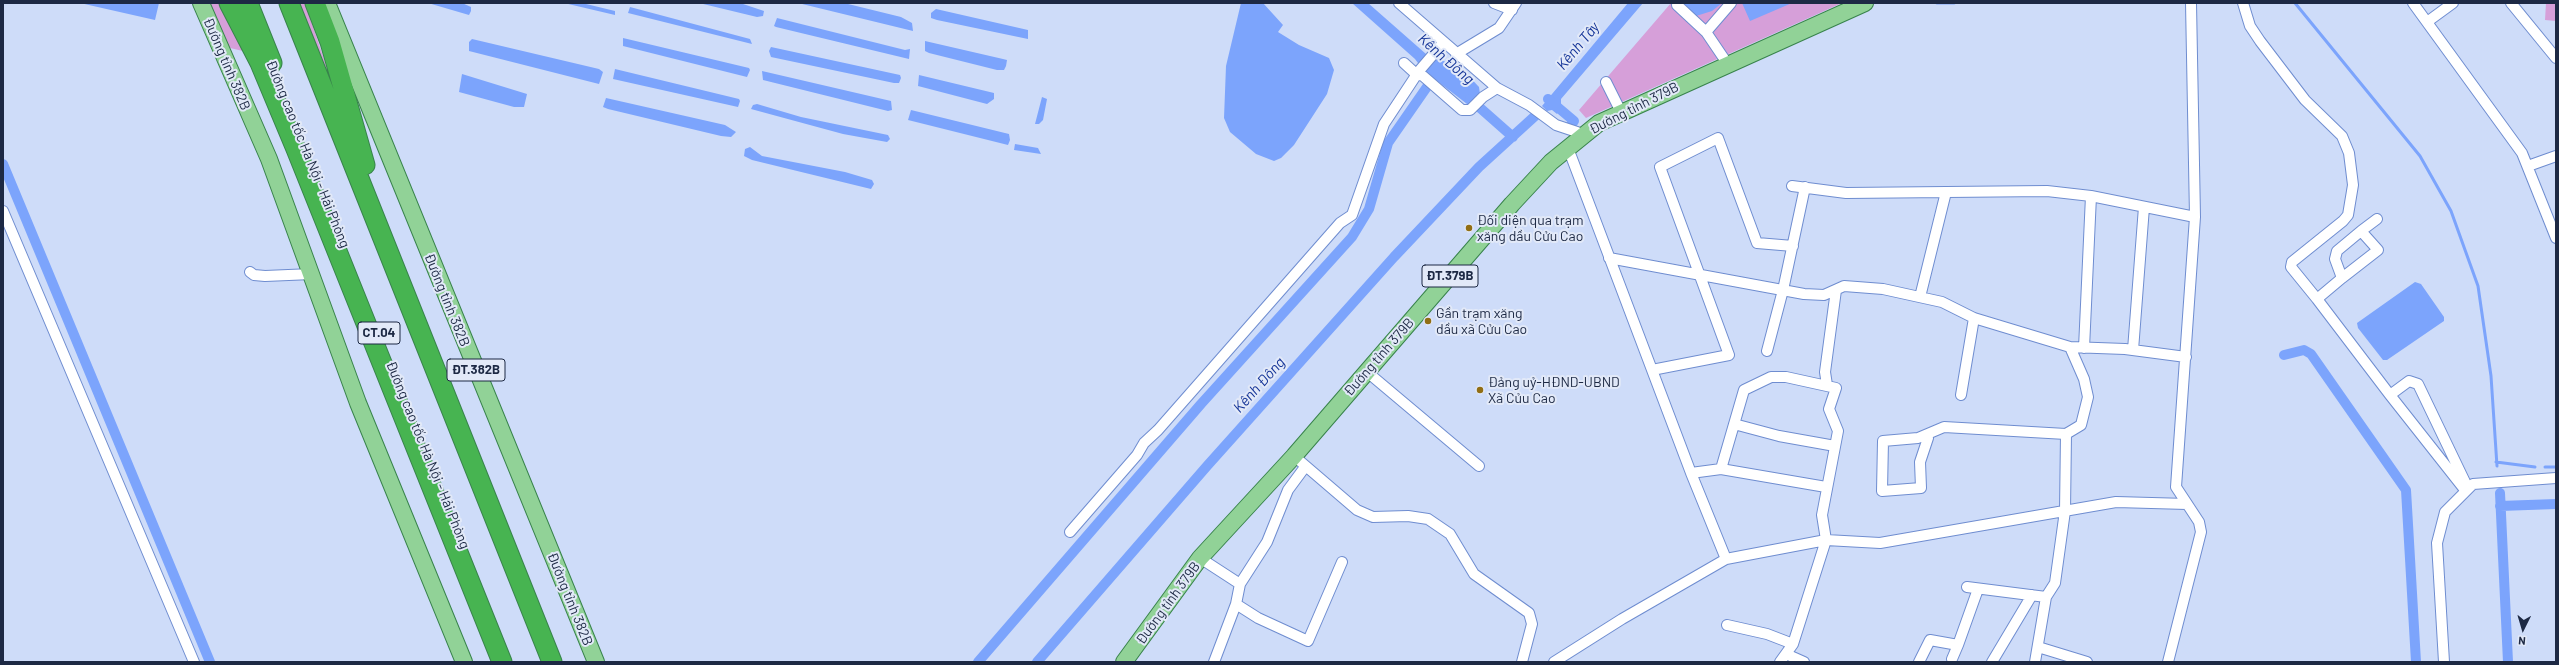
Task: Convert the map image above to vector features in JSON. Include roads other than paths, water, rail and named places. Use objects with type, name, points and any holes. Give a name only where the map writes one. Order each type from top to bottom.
[{"type":"highway","points":[[229,3],[260,63],[296,149],[502,662]]},
{"type":"highway","name":"Đường cao tốc Hà Nội - Hải Phòng","points":[[248,3],[511,662]]},
{"type":"highway","name":"CT.04","points":[[289,3],[552,662]]},
{"type":"highway","points":[[315,3],[330,42],[373,190],[452,390],[509,555]]},
{"type":"main road","name":"Đường tỉnh 382B","points":[[201,3],[269,159],[358,403],[464,662]]},
{"type":"main road","name":"Đường tỉnh 382B","points":[[327,3],[356,78],[596,662]]},
{"type":"main road","name":"Đường tỉnh 379B","points":[[1124,662],[1200,558],[1300,462],[1366,371],[1512,204],[1551,162],[1583,134],[1599,123],[1727,63],[1865,3]]},
{"type":"street","points":[[1399,3],[1443,43],[1497,88],[1529,105],[1556,125],[1583,134]]},
{"type":"street","points":[[1456,54],[1499,28],[1514,7],[1494,3]]},
{"type":"street","points":[[1706,32],[1731,3]]},
{"type":"street","points":[[2168,662],[2201,532],[2199,522],[2176,487],[2196,217],[2191,3]]},
{"type":"street","points":[[2242,3],[2250,26],[2260,41],[2305,100],[2342,136],[2349,153],[2353,185],[2348,215],[2344,221],[2292,262],[2291,267],[2465,490]]},
{"type":"street","points":[[2413,3],[2522,153],[2556,238]]},
{"type":"street","points":[[2427,22],[2453,3]]},
{"type":"street","points":[[2511,3],[2556,58]]},
{"type":"street","points":[[1677,5],[1706,32],[1727,63]]},
{"type":"street","points":[[1070,532],[1137,455],[1144,443],[1158,430],[1340,223],[1352,215],[1384,124],[1417,72],[1443,43]]},
{"type":"street","points":[[1404,63],[1424,76],[1462,110],[1470,110],[1483,97],[1497,88]]},
{"type":"street","points":[[1606,82],[1621,112]]},
{"type":"street","points":[[1652,370],[1729,355],[1660,168],[1718,138],[1757,243],[1793,246]]},
{"type":"street","points":[[1568,148],[1691,473],[1726,559]]},
{"type":"street","points":[[2528,166],[2556,156]]},
{"type":"street","points":[[1792,186],[1846,193],[2047,192],[2091,196],[2196,217]]},
{"type":"street","points":[[1767,351],[1783,290],[1805,187]]},
{"type":"street","points":[[1920,297],[1946,192]]},
{"type":"street","points":[[2084,348],[2091,196]]},
{"type":"street","points":[[2133,350],[2144,207]]},
{"type":"street","points":[[3,211],[194,662]]},
{"type":"street","points":[[2342,278],[2335,259],[2337,251],[2378,219]]},
{"type":"street","points":[[2317,299],[2378,250],[2362,231]]},
{"type":"street","points":[[1609,258],[1783,290],[1824,295],[1844,286],[1883,289],[1942,302],[1974,318],[2070,347],[2133,350],[2186,357]]},
{"type":"street","points":[[250,272],[254,275],[265,276],[312,274]]},
{"type":"street","points":[[1826,385],[1825,372],[1836,290]]},
{"type":"street","points":[[1961,395],[1974,318]]},
{"type":"street","points":[[1928,438],[1920,462],[1921,488],[1882,491],[1883,441],[1918,438],[1944,427],[2066,434],[2081,425],[2088,397],[2084,379],[2070,347]]},
{"type":"street","points":[[1366,371],[1479,466]]},
{"type":"street","points":[[1721,469],[1744,390],[1771,377],[1786,377],[1836,388],[1829,409],[1838,431],[1826,487],[1822,515],[1826,540],[1793,644],[1783,658],[1804,662]]},
{"type":"street","points":[[2390,395],[2409,382],[2418,384],[2465,482],[2465,490]]},
{"type":"street","points":[[1734,424],[1779,436],[1834,446]]},
{"type":"street","points":[[2035,662],[2046,597],[2055,583],[2065,511],[2066,434]]},
{"type":"street","points":[[1214,662],[1236,604],[1240,584],[1267,542],[1300,462],[1357,510],[1373,516],[1408,516],[1428,519],[1450,534],[1474,574],[1529,613],[1532,624],[1522,662]]},
{"type":"street","points":[[1691,473],[1721,469],[1826,487]]},
{"type":"street","points":[[2444,662],[2437,543],[2445,512],[2465,490],[2473,484],[2556,478]]},
{"type":"street","points":[[1554,662],[1622,619],[1726,559],[1826,540],[1880,543],[2116,502],[2187,504]]},
{"type":"street","points":[[1200,558],[1240,584]]},
{"type":"street","points":[[1236,604],[1258,618],[1308,641],[1342,562]]},
{"type":"street","points":[[1967,587],[2046,597]]},
{"type":"street","points":[[1952,660],[1978,589]]},
{"type":"street","points":[[1992,662],[2032,595]]},
{"type":"street","points":[[1727,625],[1767,634],[1793,644]]},
{"type":"street","points":[[1919,662],[1930,640],[1958,645]]},
{"type":"street","points":[[2038,647],[2087,662]]},
{"type":"water","points":[[80,3],[159,3],[155,20]]},
{"type":"water","points":[[428,3],[462,3],[471,7],[471,11],[469,15]]},
{"type":"water","points":[[564,3],[582,3],[615,11],[615,15]]},
{"type":"water","points":[[699,3],[740,3],[764,11],[763,16],[757,17]]},
{"type":"water","points":[[798,3],[844,3],[901,17],[912,23],[913,31]]},
{"type":"water","points":[[1241,3],[1263,3],[1283,25],[1278,32],[1299,45],[1329,58],[1334,70],[1327,94],[1294,145],[1281,158],[1274,161],[1256,154],[1230,132],[1224,118],[1226,66]]},
{"type":"water","points":[[1352,3],[1368,3],[1434,61],[1437,58],[1463,70],[1479,87],[1480,94],[1471,107],[1424,71],[1415,59]]},
{"type":"water","points":[[1628,3],[1643,3],[1561,99],[1561,108],[1557,114],[1552,110],[1547,111],[1542,106]]},
{"type":"water","points":[[1681,3],[1722,3],[1712,11],[1696,16]]},
{"type":"water","points":[[1742,3],[1792,3],[1750,21]]},
{"type":"water","points":[[630,7],[750,39],[752,44],[628,13]]},
{"type":"water","points":[[936,9],[1028,30],[1028,39],[931,18],[931,13]]},
{"type":"water","points":[[777,18],[905,50],[910,49],[909,59],[776,27],[774,26]]},
{"type":"water","points":[[623,38],[749,68],[750,70],[747,77],[623,46]]},
{"type":"water","points":[[472,39],[599,69],[603,72],[599,84],[469,51],[469,42]]},
{"type":"water","points":[[925,41],[1007,60],[1006,66],[1004,70],[997,70],[929,53],[925,51]]},
{"type":"water","points":[[771,47],[900,75],[901,78],[899,83],[894,83],[771,57],[769,51]]},
{"type":"water","points":[[615,69],[739,99],[740,101],[738,107],[613,79]]},
{"type":"water","points":[[762,71],[891,101],[892,110],[888,111],[763,80]]},
{"type":"water","points":[[462,74],[527,94],[524,107],[514,107],[459,92]]},
{"type":"water","points":[[919,75],[994,93],[994,99],[987,104],[918,86]]},
{"type":"water","points":[[1042,97],[1047,99],[1043,120],[1039,124],[1035,124]]},
{"type":"water","points":[[606,98],[725,125],[736,132],[731,137],[721,136],[608,109],[603,107]]},
{"type":"water","points":[[757,104],[801,117],[888,135],[890,139],[887,142],[843,134],[751,109],[753,105]]},
{"type":"water","points":[[911,110],[1009,134],[1010,140],[1008,145],[908,120]]},
{"type":"water","points":[[1015,144],[1038,148],[1041,154],[1014,150]]},
{"type":"water","points":[[750,147],[762,156],[845,172],[872,180],[874,184],[871,189],[752,160],[744,156],[745,149]]},
{"type":"water","points":[[2415,282],[2421,284],[2444,317],[2444,321],[2387,360],[2383,360],[2358,328],[2357,323]]},
{"type":"waterway","points":[[1937,3],[1954,3]]},
{"type":"waterway","points":[[2295,3],[2420,156],[2451,211],[2478,286],[2491,376],[2497,466]]},
{"type":"waterway","points":[[978,662],[1201,404],[1352,237],[1369,209],[1388,143],[1429,84]]},
{"type":"waterway","name":"Kênh Đông","points":[[1470,99],[1513,137]]},
{"type":"waterway","points":[[1548,99],[1574,121],[1571,125]]},
{"type":"waterway","name":"Kênh Đông","points":[[1037,662],[1207,466],[1394,257],[1479,167],[1535,116]]},
{"type":"waterway","points":[[3,164],[210,662]]},
{"type":"waterway","points":[[2284,355],[2304,350],[2311,354],[2406,490],[2416,662]]},
{"type":"waterway","points":[[2496,462],[2535,467]]},
{"type":"waterway","points":[[2545,467],[2556,467]]},
{"type":"waterway","points":[[2500,493],[2508,662]]},
{"type":"waterway","points":[[2500,506],[2556,504]]},
{"type":"place","name":"Đối diện qua trạm xăng dầu Cửu Cao","points":[[1469,228]]},
{"type":"place","name":"Gần trạm xăng dầu xã Cửu Cao","points":[[1428,321]]},
{"type":"place","name":"Đảng uỷ-HĐND-UBND Xã Củu Cao","points":[[1480,390]]},
{"type":"water label","name":"Kênh Tây","points":[[1578,46]]}]
